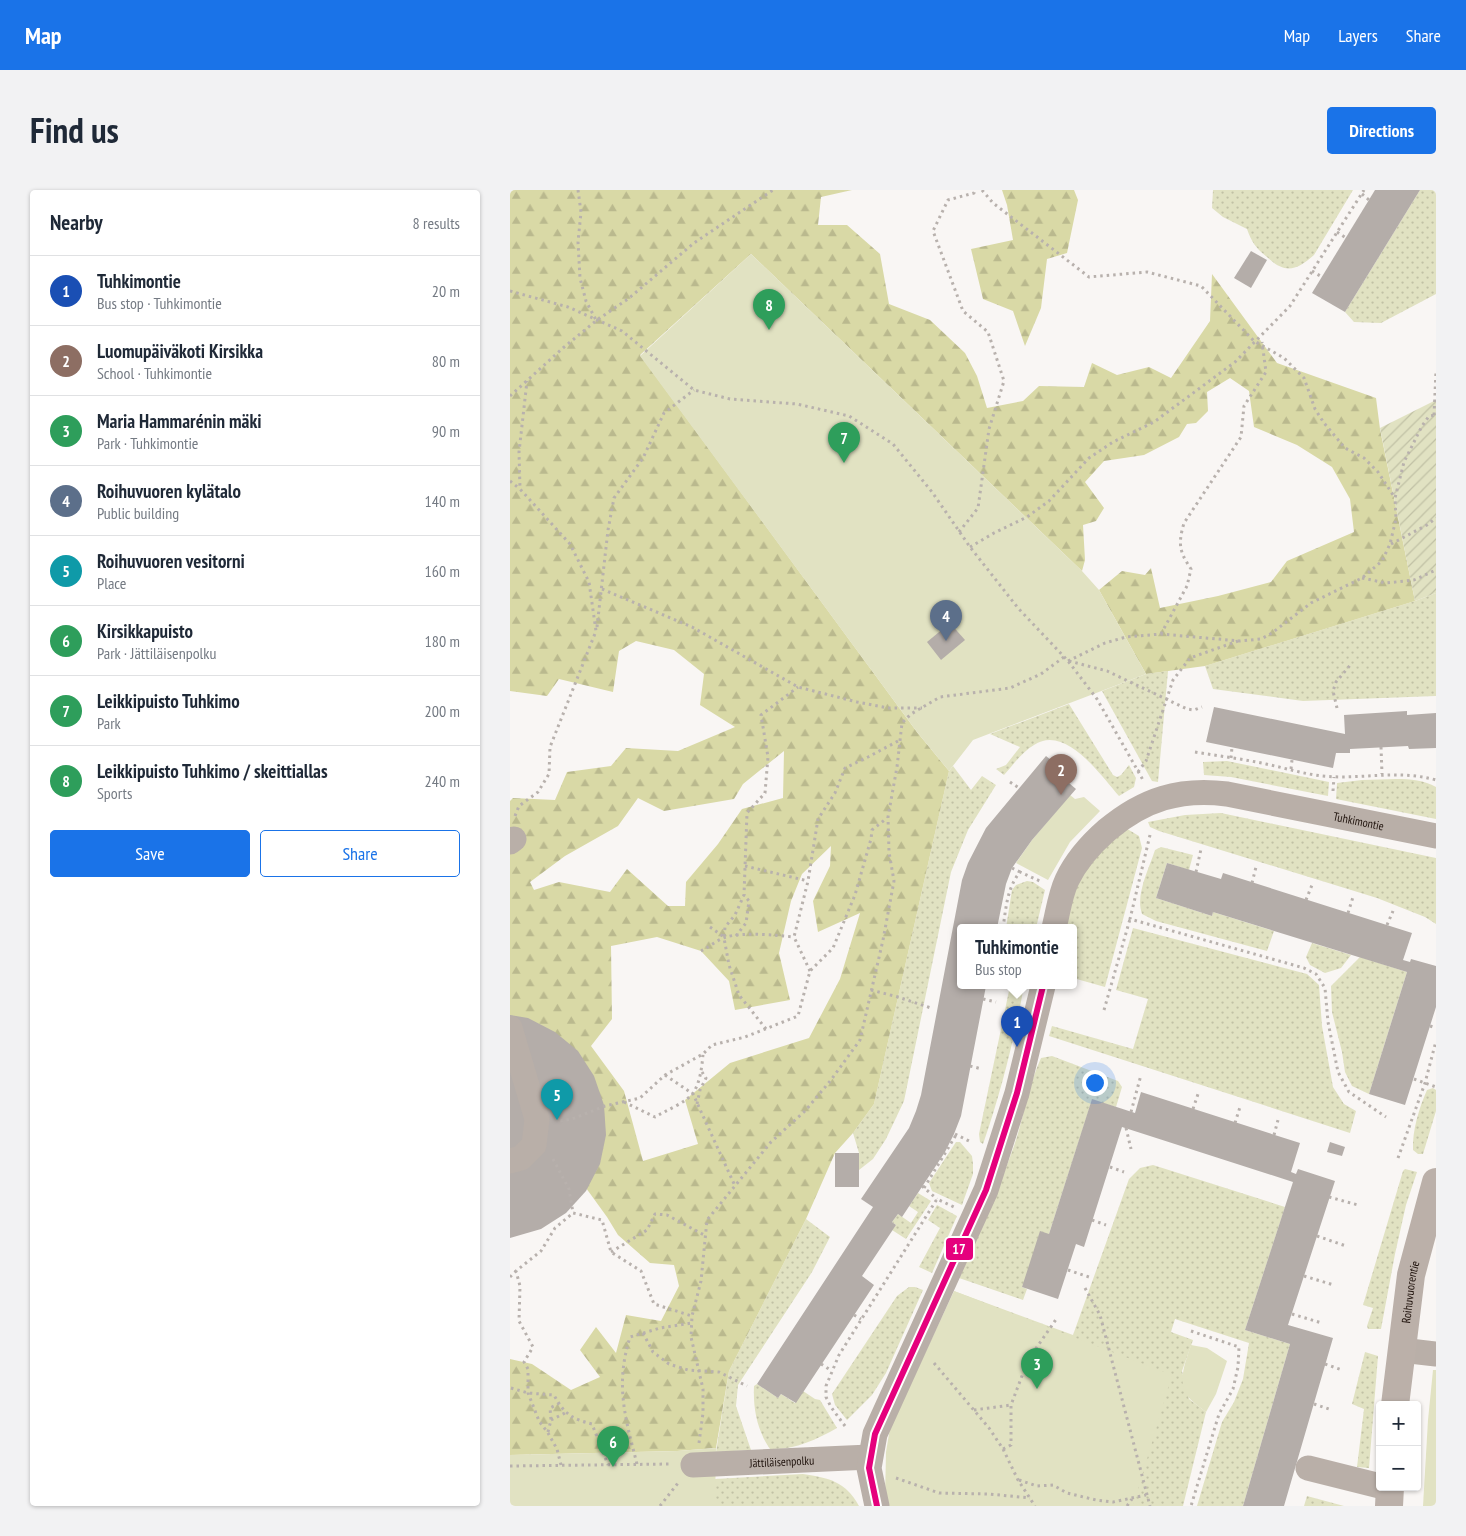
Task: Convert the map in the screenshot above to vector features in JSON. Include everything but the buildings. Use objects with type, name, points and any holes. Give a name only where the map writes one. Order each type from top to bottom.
[{"type":"main road","name":"Roihuvuorentie","points":[[1395,1401],[1410,1275],[1436,1182]]},
{"type":"main road","points":[[1389,1506],[1390,1491]]},
{"type":"street","name":"Tuhkimontie","points":[[1055,924],[1062,892],[1068,878],[1092,842],[1128,814],[1154,800],[1173,795],[1197,792],[1227,794],[1436,836]]},
{"type":"street","points":[[877,1506],[870,1463],[875,1434],[986,1190],[1017,1093],[1042,989]]},
{"type":"street","points":[[510,1028],[518,1083],[537,1119],[534,1145],[521,1158],[510,1161]]},
{"type":"street","points":[[1401,1350],[1436,1354]]},
{"type":"street","name":"Jättiläisenpolku","points":[[693,1464],[870,1463]]},
{"type":"street","points":[[1308,1468],[1376,1485]]},
{"type":"path","points":[[578,190],[581,212],[578,242],[580,278],[586,301],[597,320]]},
{"type":"path","points":[[510,396],[597,320],[628,299],[694,243],[773,190]]},
{"type":"path","points":[[959,532],[978,508],[989,429],[1004,381],[988,332],[963,311],[932,231],[948,200],[974,192],[974,190]]},
{"type":"path","points":[[982,190],[993,203],[1089,277],[1147,272],[1201,286],[1254,341],[1284,358],[1304,378],[1315,409],[1324,424],[1345,448],[1364,458],[1378,472],[1395,498]]},
{"type":"path","points":[[970,547],[994,532],[1027,517],[1048,502],[1089,458],[1113,442],[1162,416],[1235,362],[1290,306],[1363,192],[1369,200]]},
{"type":"path","points":[[1337,232],[1346,238]]},
{"type":"path","points":[[1312,271],[1322,277]]},
{"type":"path","points":[[510,291],[568,307],[622,331],[694,390],[730,400],[797,404],[849,416],[893,444],[932,492],[970,547],[1018,608],[1068,661],[1097,700],[1146,788]]},
{"type":"path","points":[[1161,634],[1187,586],[1191,569],[1182,555],[1180,537],[1184,522],[1241,437],[1244,406],[1266,372],[1262,342]]},
{"type":"path","points":[[1068,661],[1105,643],[1126,637],[1161,634],[1240,641],[1260,639],[1311,603],[1362,578],[1382,561],[1390,544],[1396,519],[1395,498],[1409,450],[1429,416],[1435,415],[1436,371]]},
{"type":"path","points":[[520,489],[519,452],[526,381]]},
{"type":"path","points":[[512,840],[511,824],[519,806],[538,792],[549,774],[550,747],[596,632],[608,530],[614,498],[643,458],[664,413],[694,390]]},
{"type":"path","points":[[510,481],[520,489],[570,544],[589,582],[596,632]]},
{"type":"path","points":[[1390,544],[1436,518]]},
{"type":"path","points":[[1362,578],[1386,583],[1414,580],[1436,570]]},
{"type":"path","points":[[602,589],[692,627],[798,687],[888,708],[922,708]]},
{"type":"path","points":[[1138,772],[1146,761],[1173,680],[1190,658],[1240,641]]},
{"type":"path","points":[[660,1506],[693,1464],[701,1437],[704,1389],[691,1337],[692,1316],[701,1281],[707,1220],[771,1142],[805,1111],[831,1080],[860,1040],[894,882],[889,852],[888,817],[897,768],[902,723],[911,714],[940,697],[1010,688],[1041,674],[1064,657]]},
{"type":"path","points":[[1068,661],[1107,671],[1187,709],[1194,710],[1202,707]]},
{"type":"path","points":[[1337,708],[1333,691],[1336,682],[1352,663]]},
{"type":"path","points":[[766,1029],[740,995],[729,965],[724,938],[725,927],[735,915],[744,895],[747,813],[765,793],[768,757],[761,715],[798,687]]},
{"type":"path","points":[[810,971],[794,937],[808,881],[818,819],[835,793],[845,768],[900,740]]},
{"type":"path","points":[[1231,758],[1232,747]]},
{"type":"path","points":[[1381,747],[1382,774]]},
{"type":"path","points":[[1195,752],[1320,776],[1382,774],[1421,776],[1436,780],[1436,775]]},
{"type":"path","points":[[1291,769],[1292,760]]},
{"type":"path","points":[[1010,782],[1019,788]]},
{"type":"path","points":[[573,1213],[569,1188],[536,1126],[572,1119],[605,1106],[640,1098],[665,1075],[703,1054],[712,1045],[746,1037],[798,1016],[810,971],[833,948],[855,895],[872,830],[888,817]]},
{"type":"path","points":[[1104,1010],[1130,919],[1150,835]]},
{"type":"path","points":[[1196,872],[1202,849]]},
{"type":"path","points":[[745,866],[808,881]]},
{"type":"path","points":[[1252,883],[1256,866]]},
{"type":"path","points":[[1012,868],[1050,886]]},
{"type":"path","points":[[1004,924],[1012,881],[1020,872]]},
{"type":"path","points":[[1306,900],[1312,885]]},
{"type":"path","points":[[736,936],[746,924],[749,901],[744,895]]},
{"type":"path","points":[[1348,913],[1353,897]]},
{"type":"path","points":[[1387,925],[1393,911]]},
{"type":"path","points":[[1130,919],[1304,968],[1316,974],[1325,988],[1328,1022],[1338,1072],[1349,1092],[1386,1117]]},
{"type":"path","points":[[710,927],[724,938]]},
{"type":"path","points":[[701,951],[724,938],[736,936],[779,935],[794,937]]},
{"type":"path","points":[[871,990],[931,1008]]},
{"type":"path","points":[[983,999],[996,1002]]},
{"type":"path","points":[[1430,1026],[1436,1028]]},
{"type":"path","points":[[1398,1158],[1425,1083],[1436,1041]]},
{"type":"path","points":[[624,1101],[655,1117],[685,1100],[693,1094],[701,1071],[703,1054]]},
{"type":"path","points":[[970,1066],[982,1069]]},
{"type":"path","points":[[697,1104],[700,1090],[706,1078],[701,1071]]},
{"type":"path","points":[[665,1075],[693,1094],[735,1186]]},
{"type":"path","points":[[1131,1112],[1141,1075]]},
{"type":"path","points":[[1414,1079],[1436,1087]]},
{"type":"path","points":[[1193,1109],[1198,1094]]},
{"type":"path","points":[[1235,1123],[1240,1107]]},
{"type":"path","points":[[1274,1135],[1278,1120]]},
{"type":"path","points":[[1126,1128],[1131,1149]]},
{"type":"path","points":[[954,1207],[937,1199],[923,1187],[955,1134],[969,1141]]},
{"type":"path","points":[[1110,1167],[1124,1172]]},
{"type":"path","points":[[1330,1196],[1358,1205]]},
{"type":"path","points":[[845,1426],[826,1397],[826,1386],[832,1371],[839,1355],[937,1199]]},
{"type":"path","points":[[573,1213],[602,1220],[611,1252],[641,1271],[654,1304],[692,1316]]},
{"type":"path","points":[[510,1277],[541,1251],[554,1228],[573,1213]]},
{"type":"path","points":[[611,1252],[647,1230],[654,1214],[667,1215],[706,1236]]},
{"type":"path","points":[[1092,1220],[1106,1225]]},
{"type":"path","points":[[1317,1236],[1346,1246]]},
{"type":"path","points":[[1068,1270],[1088,1277]]},
{"type":"path","points":[[516,1271],[520,1286],[519,1321],[533,1347],[524,1362],[528,1369],[528,1392],[539,1421],[557,1449],[561,1465]]},
{"type":"path","points":[[1304,1276],[1334,1285]]},
{"type":"path","points":[[1085,1288],[1100,1315],[1150,1506]]},
{"type":"path","points":[[1292,1314],[1322,1323]]},
{"type":"path","points":[[854,1315],[861,1319]]},
{"type":"path","points":[[1003,1449],[1011,1445],[1011,1405],[1028,1360],[1057,1318]]},
{"type":"path","points":[[637,1464],[622,1401],[624,1356],[630,1337],[660,1328],[692,1323]]},
{"type":"path","points":[[1191,1331],[1239,1347],[1238,1367],[1233,1389],[1219,1414],[1191,1506]]},
{"type":"path","points":[[643,1333],[653,1352],[669,1364],[688,1370],[719,1372],[747,1386]]},
{"type":"path","points":[[915,1346],[928,1356],[974,1410],[1003,1449],[1018,1480],[1035,1506]]},
{"type":"path","points":[[821,1364],[832,1371]]},
{"type":"path","points":[[1326,1364],[1342,1370]]},
{"type":"path","points":[[511,1388],[554,1396],[565,1413],[580,1421],[592,1424],[608,1465]]},
{"type":"path","points":[[548,1433],[551,1420],[550,1408],[558,1404]]},
{"type":"path","points":[[1314,1404],[1329,1409]]},
{"type":"path","points":[[974,1410],[1011,1405]]},
{"type":"path","points":[[551,1420],[565,1413]]},
{"type":"path","points":[[870,1463],[919,1487],[939,1493],[989,1494],[1030,1498]]},
{"type":"path","points":[[510,1466],[693,1464]]},
{"type":"path","points":[[1018,1480],[1037,1486],[1054,1485],[1067,1493],[1112,1502],[1146,1495]]},
{"type":"path","points":[[1127,1506],[1132,1499]]},
{"type":"green space","points":[[510,190],[852,190],[821,197],[818,225],[847,225],[880,254],[889,304],[930,320],[965,353],[977,376],[987,408],[1023,401],[1039,386],[1084,387],[1092,363],[1117,375],[1149,367],[1171,378],[1210,321],[1212,274],[1277,363],[1376,398],[1380,429],[1415,601],[1205,666],[1146,674],[1099,590],[1122,571],[1145,575],[1151,568],[1160,608],[1218,596],[1271,582],[1287,561],[1354,532],[1350,499],[1332,467],[1297,445],[1254,427],[1249,391],[1230,378],[1207,392],[1208,411],[1196,423],[1187,424],[1179,437],[1144,455],[1104,461],[1085,482],[1104,508],[1096,521],[1083,525],[1085,560],[1082,571],[751,254],[640,355],[917,732],[949,771],[874,1104],[853,1133],[835,1153],[806,1219],[729,1371],[716,1448],[677,1451],[510,1455],[510,1359],[532,1364],[571,1390],[600,1377],[580,1350],[596,1327],[616,1353],[626,1315],[661,1321],[679,1286],[674,1265],[650,1263],[618,1235],[565,1159],[510,1174],[510,801],[513,798],[555,800],[567,772],[611,766],[626,748],[678,751],[735,727],[700,705],[704,674],[674,650],[636,641],[619,651],[613,692],[559,679],[547,696],[510,691]],"holes":[[[784,751],[783,798],[742,809],[718,844],[686,882],[685,906],[668,906],[627,869],[610,892],[559,882],[534,890],[530,882],[565,856],[618,826],[638,798],[664,811],[734,799],[743,784]],[[831,846],[830,866],[813,901],[818,932],[860,913],[840,979],[809,1038],[730,1063],[685,1100],[698,1144],[643,1161],[624,1091],[591,1046],[612,1019],[611,946],[657,937],[701,951],[729,981],[735,1010],[790,1000],[779,953],[791,901],[802,874]]]},
{"type":"green space","points":[[1002,190],[1074,190],[1078,200],[1067,253],[1047,259],[1041,308],[1025,346],[1013,311],[983,299],[971,249],[1013,240],[1007,205]]},
{"type":"green space","points":[[1213,190],[1353,190],[1314,255],[1296,267],[1285,268],[1273,262],[1260,251],[1247,229],[1223,217],[1212,208]]},
{"type":"green space","points":[[1420,190],[1436,190],[1436,294],[1381,323],[1354,322],[1345,312]]},
{"type":"green space","points":[[751,254],[1082,571],[1099,590],[1146,674],[973,740],[949,771],[917,732],[640,356]]},
{"type":"green space","points":[[1436,400],[1436,593],[1415,601],[1380,428]]},
{"type":"green space","points":[[1436,593],[1436,696],[1303,701],[1213,689],[1205,666]]},
{"type":"green space","points":[[1168,671],[1158,782],[1152,781],[1102,691],[1146,674]]},
{"type":"green space","points":[[1069,704],[1113,775],[1117,777],[1121,775],[1129,765],[1136,778],[1134,787],[1119,796],[1082,755],[1058,741],[1046,740],[1034,745],[1004,775],[996,769],[1006,765],[1020,747],[990,734]]},
{"type":"green space","points":[[1227,761],[1329,782],[1328,796],[1231,777],[1204,775],[1203,762]]},
{"type":"green space","points":[[953,766],[971,790],[982,776],[996,785],[968,830],[951,872],[904,1101],[886,1139],[873,1159],[859,1170],[859,1153],[853,1133],[874,1104],[949,771]]},
{"type":"green space","points":[[1362,780],[1409,780],[1428,783],[1436,787],[1436,819],[1336,799],[1337,783]]},
{"type":"green space","points":[[1070,795],[1075,799],[1084,797],[1100,811],[1070,842],[1048,880],[1016,863],[1032,840]]},
{"type":"green space","points":[[1221,813],[1436,858],[1436,924],[1425,917],[1377,898],[1159,831],[1150,827],[1148,822],[1185,815]]},
{"type":"green space","points":[[1124,827],[1139,836],[1142,848],[1105,987],[1077,979],[1077,924],[1065,924],[1073,887],[1091,859]]},
{"type":"green space","points":[[1161,847],[1193,855],[1189,870],[1167,863],[1156,898],[1212,916],[1213,912],[1274,931],[1267,951],[1156,921],[1142,914],[1140,907],[1141,890],[1155,850]]},
{"type":"green space","points":[[1027,881],[1033,882],[1045,890],[1037,924],[1007,924],[1012,890],[1016,885]]},
{"type":"green space","points":[[1133,928],[1307,974],[1319,985],[1322,1026],[1333,1087],[1344,1104],[1356,1111],[1350,1133],[1049,1036],[1052,1026],[1133,1049],[1148,999],[1116,990]]},
{"type":"green space","points":[[1312,943],[1351,955],[1341,968],[1325,973],[1310,965],[1306,957]]},
{"type":"green space","points":[[1360,957],[1407,972],[1369,1094],[1352,1086],[1345,1072],[1332,1012],[1331,986]]},
{"type":"green space","points":[[1009,989],[1023,989],[996,1105],[983,1144],[980,1142],[979,1134]]},
{"type":"green space","points":[[1052,1056],[1118,1081],[1122,1087],[1116,1107],[1092,1100],[1049,1234],[1022,1287],[1027,1289],[1023,1300],[959,1278],[1008,1163],[1029,1091],[1041,1058]]},
{"type":"green space","points":[[1433,1088],[1436,1090],[1436,1111],[1423,1154],[1418,1154],[1413,1150],[1417,1120],[1427,1090]]},
{"type":"green space","points":[[956,1142],[960,1142],[972,1156],[973,1164],[973,1174],[962,1205],[932,1191],[929,1183]]},
{"type":"green space","points":[[1153,1165],[1285,1207],[1245,1330],[1290,1344],[1243,1506],[1197,1506],[1222,1422],[1234,1402],[1243,1379],[1249,1343],[1175,1319],[1171,1332],[1193,1340],[1182,1371],[1189,1399],[1206,1412],[1183,1506],[1069,1506],[954,1291],[1073,1335],[1129,1179],[1140,1168]]},
{"type":"green space","points":[[1405,1169],[1417,1172],[1406,1205],[1381,1329],[1368,1329],[1367,1326],[1373,1308],[1363,1305]]},
{"type":"green space","points":[[918,1193],[931,1201],[906,1239],[892,1230],[896,1225],[892,1222],[898,1214],[911,1223],[918,1212],[909,1206]]},
{"type":"green space","points":[[937,1205],[957,1216],[932,1273],[919,1267],[940,1228],[928,1220]]},
{"type":"green space","points":[[806,1219],[830,1237],[812,1272],[738,1385],[736,1406],[751,1450],[716,1452],[729,1371]]},
{"type":"green space","points":[[909,1287],[923,1290],[886,1373],[872,1395],[847,1420],[835,1405],[832,1394],[897,1296]]},
{"type":"green space","points":[[954,1291],[1172,1375],[1133,1506],[886,1506],[886,1452],[890,1428]]},
{"type":"green space","points":[[1191,1345],[1207,1348],[1227,1361],[1216,1394],[1206,1412],[1190,1399],[1183,1387],[1183,1373]]},
{"type":"green space","points":[[1365,1352],[1378,1356],[1369,1468],[1357,1467],[1364,1409],[1352,1404]]},
{"type":"green space","points":[[1433,1370],[1436,1370],[1436,1506],[1423,1506],[1428,1420]]},
{"type":"green space","points":[[757,1384],[778,1398],[781,1394],[795,1403],[803,1391],[820,1400],[837,1428],[805,1443],[788,1448],[770,1449],[762,1434],[755,1411],[754,1386]]},
{"type":"green space","points":[[716,1448],[715,1506],[510,1506],[510,1455],[677,1451]]},
{"type":"green space","points":[[803,1474],[836,1482],[848,1491],[859,1506],[715,1506],[715,1479]]},
{"type":"green space","points":[[1307,1496],[1344,1506],[1304,1506]]},
{"type":"transit line","name":"17","points":[[877,1506],[869,1468],[875,1434],[986,1190],[1017,1093],[1042,989]]},
{"type":"place","name":"Leikkipuisto Tuhkimo / skeittiallas","points":[[769,330]]},
{"type":"place","name":"Leikkipuisto Tuhkimo","points":[[844,463]]},
{"type":"place","name":"Roihuvuoren kylätalo","points":[[946,641]]},
{"type":"place","name":"Luomupäiväkoti Kirsikka","points":[[1061,795]]},
{"type":"place","name":"Tuhkimontie","points":[[1017,1047]]},
{"type":"place","name":"Roihuvuoren vesitorni","points":[[557,1120]]},
{"type":"place","name":"Maria Hammarénin mäki","points":[[1037,1389]]},
{"type":"place","name":"Kirsikkapuisto","points":[[613,1467]]}]
